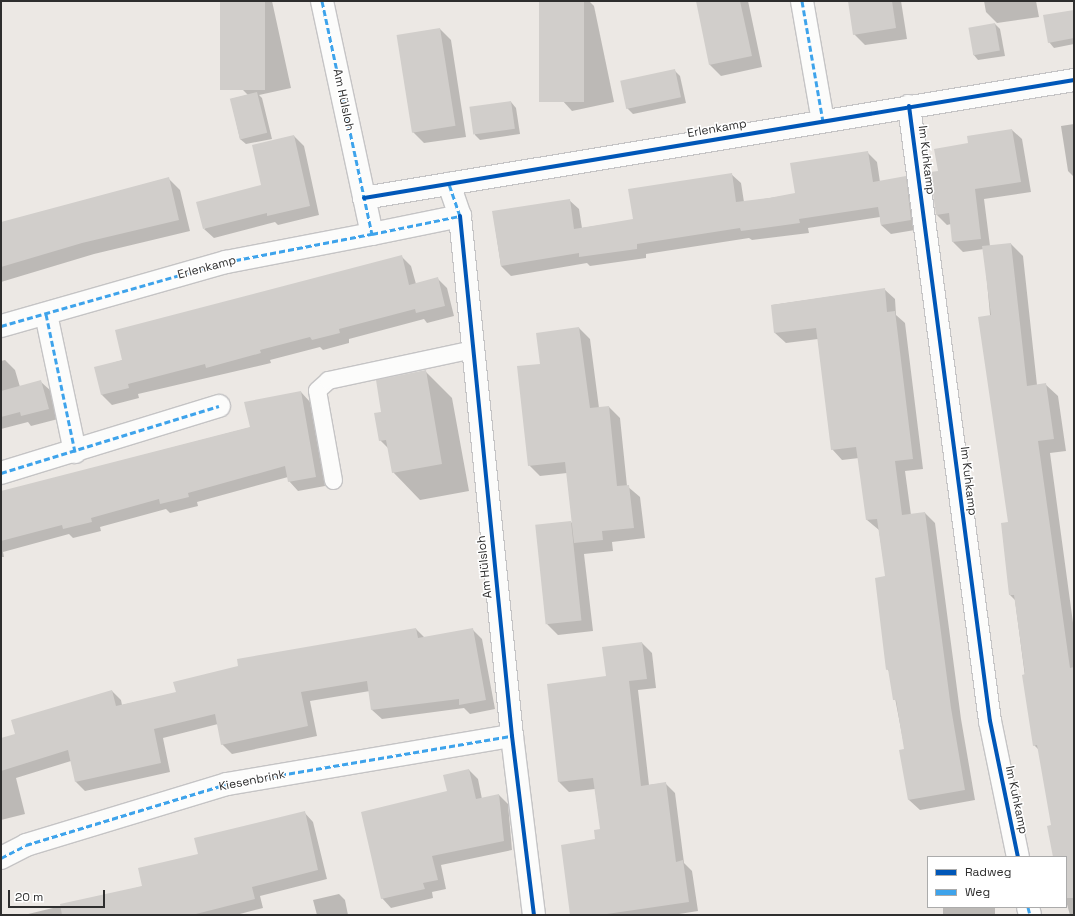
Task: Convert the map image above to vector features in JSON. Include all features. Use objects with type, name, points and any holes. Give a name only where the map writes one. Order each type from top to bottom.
[{"type":"street","name":"Am Hülsloh","points":[[322,1],[364,198]]},
{"type":"street","points":[[802,1],[823,121]]},
{"type":"street","name":"Erlenkamp","points":[[364,198],[909,106],[1074,80]]},
{"type":"street","name":"Im Kuhkamp","points":[[909,106],[990,721],[1018,856]]},
{"type":"street","points":[[450,184],[460,216]]},
{"type":"street","points":[[364,198],[372,234]]},
{"type":"street","name":"Am Hülsloh","points":[[460,216],[512,736],[534,915]]},
{"type":"street","name":"Erlenkamp","points":[[1,326],[226,262],[460,216]]},
{"type":"street","points":[[46,314],[75,452]]},
{"type":"street","points":[[1,473],[75,452],[219,406]]},
{"type":"street","name":"Kiesenbrink","points":[[1,858],[26,845],[228,784],[512,736]]},
{"type":"lane","points":[[333,480],[317,390],[328,380],[473,349]]},
{"type":"building","points":[[220,1],[265,1],[265,90],[220,90]]},
{"type":"building","points":[[539,1],[584,1],[584,102],[539,102]]},
{"type":"building","points":[[696,1],[740,1],[752,56],[709,65]]},
{"type":"building","points":[[848,1],[892,1],[896,28],[853,35]]},
{"type":"building","points":[[1074,10],[1074,38],[1048,43],[1043,15]]},
{"type":"building","points":[[995,23],[1000,51],[973,55],[968,28]]},
{"type":"building","points":[[440,28],[455,126],[412,133],[397,35]]},
{"type":"building","points":[[675,69],[681,97],[626,109],[620,81]]},
{"type":"building","points":[[257,92],[267,133],[240,140],[230,99]]},
{"type":"building","points":[[511,101],[515,129],[473,135],[469,107]]},
{"type":"building","points":[[1012,129],[1021,182],[975,189],[981,239],[952,242],[949,213],[936,215],[930,172],[938,171],[934,149],[968,143],[967,136]]},
{"type":"building","points":[[294,135],[310,206],[267,216],[267,213],[203,229],[196,202],[261,185],[252,145]]},
{"type":"building","points":[[868,151],[873,182],[906,176],[911,220],[881,225],[878,207],[799,219],[800,223],[741,231],[740,228],[637,244],[637,249],[579,257],[579,253],[501,266],[492,211],[570,199],[574,229],[633,219],[628,189],[732,173],[736,202],[769,198],[795,193],[790,163]]},
{"type":"building","points":[[169,177],[179,220],[82,243],[1,267],[1,222]]},
{"type":"building","points":[[1011,243],[1027,386],[1046,383],[1054,439],[1038,441],[1070,668],[1074,667],[1074,898],[1067,898],[1067,856],[1053,856],[1047,826],[1051,825],[1037,745],[1033,746],[1022,675],[1025,674],[1014,595],[1009,595],[1001,523],[1008,522],[978,317],[991,315],[982,246]]},
{"type":"building","points":[[402,255],[409,285],[438,277],[445,306],[416,313],[415,309],[339,329],[340,333],[312,340],[310,337],[260,350],[261,353],[206,368],[205,364],[128,384],[129,388],[101,395],[94,367],[122,360],[115,330]]},
{"type":"building","points":[[885,288],[887,312],[895,311],[913,459],[895,461],[902,515],[925,512],[951,708],[965,790],[908,800],[899,750],[904,749],[896,700],[893,700],[888,669],[886,670],[875,578],[885,576],[877,519],[866,520],[856,447],[831,450],[816,328],[774,333],[771,305]]},
{"type":"building","points":[[579,327],[590,408],[609,406],[617,486],[629,485],[634,528],[602,531],[603,540],[574,543],[565,462],[528,466],[517,366],[540,364],[536,333]]},
{"type":"building","points":[[426,370],[442,464],[392,473],[386,440],[379,441],[374,413],[381,412],[376,380]]},
{"type":"building","points":[[41,380],[49,409],[21,416],[20,412],[1,417],[1,391]]},
{"type":"building","points":[[301,391],[316,477],[288,482],[285,466],[188,493],[189,497],[160,504],[159,499],[91,518],[92,522],[63,529],[62,525],[1,541],[1,491],[250,427],[244,402]]},
{"type":"building","points":[[571,521],[581,620],[546,624],[535,525]]},
{"type":"building","points":[[416,628],[418,638],[473,628],[486,700],[459,705],[459,699],[371,710],[367,681],[301,692],[308,726],[221,745],[215,714],[154,729],[161,763],[75,782],[68,750],[1,771],[1,738],[15,734],[11,720],[112,690],[116,706],[176,692],[173,682],[238,666],[237,659]]},
{"type":"building","points":[[642,642],[647,679],[629,681],[641,786],[666,782],[676,862],[683,860],[689,902],[600,915],[570,915],[561,845],[595,839],[594,830],[600,829],[593,778],[558,782],[547,684],[606,676],[602,647]]},
{"type":"building","points":[[469,769],[476,799],[499,794],[504,841],[432,856],[438,880],[423,883],[425,889],[381,899],[361,812],[447,791],[443,775]]},
{"type":"building","points":[[305,811],[318,870],[252,887],[255,899],[192,915],[62,915],[60,904],[142,886],[138,868],[198,854],[194,838]]},
{"type":"marked path","points":[[322,1],[372,234],[460,216],[449,184]]},
{"type":"marked path","points":[[802,1],[823,121]]},
{"type":"marked path","points":[[1,326],[226,262],[372,234]]},
{"type":"marked path","points":[[46,314],[75,452]]},
{"type":"marked path","points":[[1,473],[219,406]]},
{"type":"marked path","points":[[1,858],[26,845],[227,784],[512,736]]},
{"type":"marked path","points":[[1028,908],[1030,915]]},
{"type":"cycle path","points":[[364,198],[1074,80]]},
{"type":"cycle path","points":[[909,106],[990,721],[1018,856]]},
{"type":"cycle path","points":[[460,216],[512,736],[534,915]]}]
